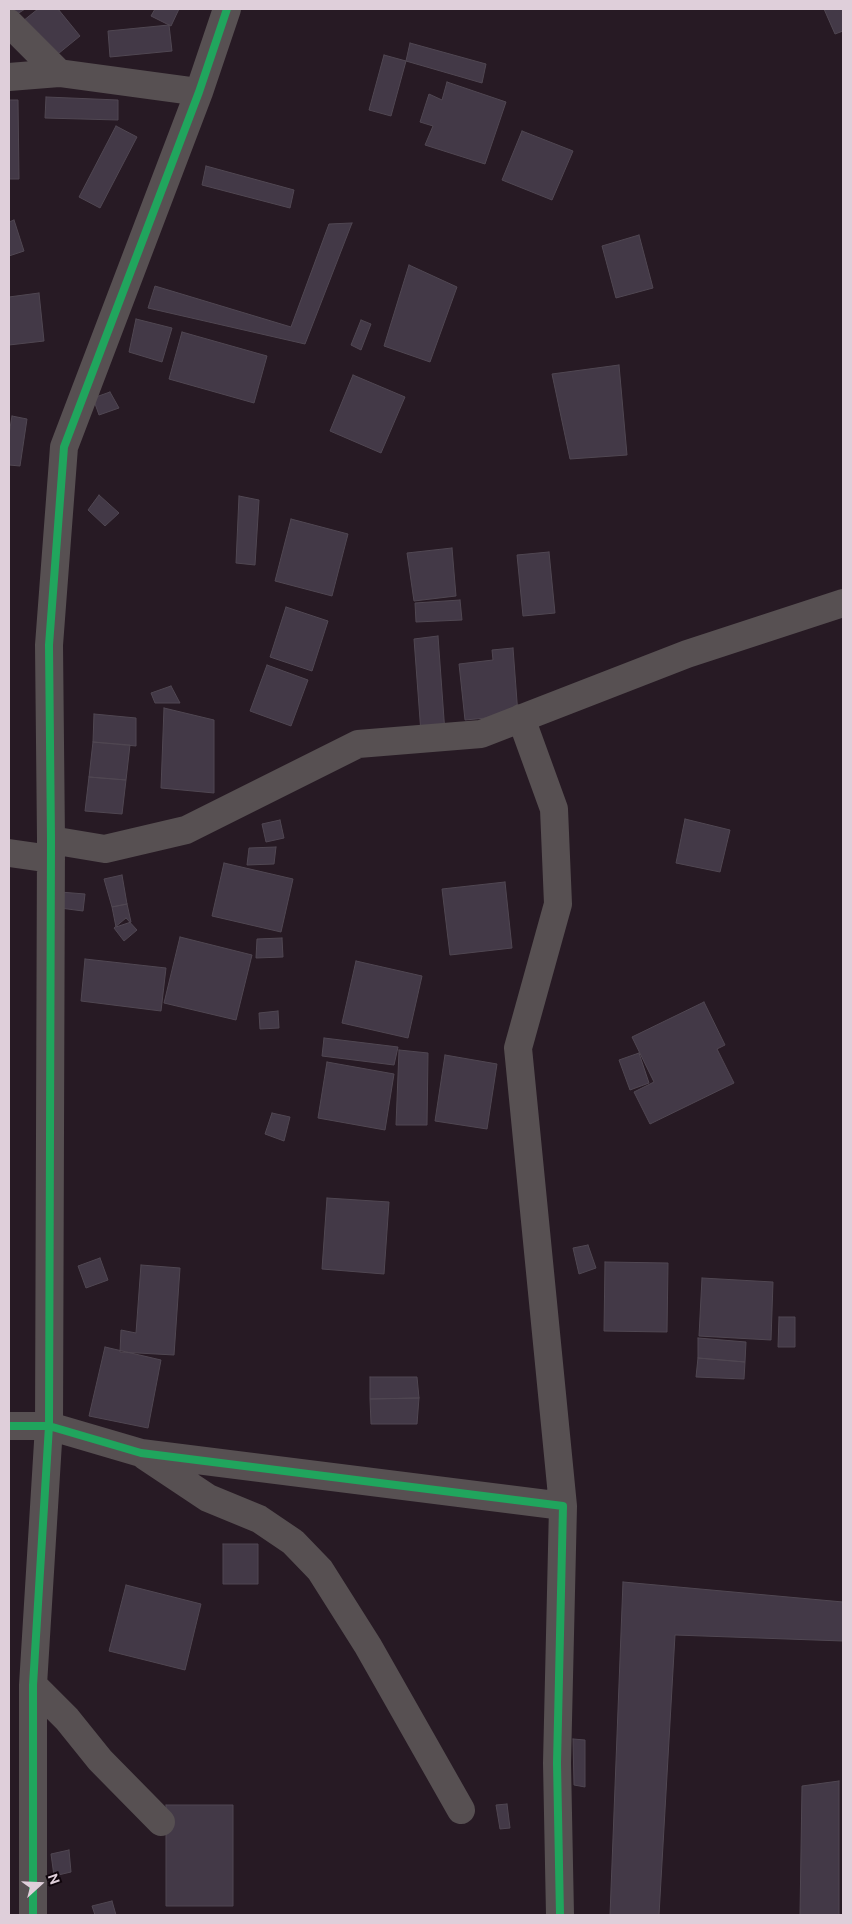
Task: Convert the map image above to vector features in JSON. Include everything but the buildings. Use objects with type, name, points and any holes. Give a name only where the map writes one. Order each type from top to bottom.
[{"type":"street","points":[[33,1915],[33,1685],[49,1426],[51,849],[49,645],[64,447],[198,92],[227,9]]},
{"type":"street","points":[[9,22],[59,73]]},
{"type":"street","points":[[9,77],[59,73],[198,92]]},
{"type":"street","points":[[9,852],[51,849],[106,849],[186,830],[358,744],[481,734],[687,654],[843,603]]},
{"type":"street","points":[[521,718],[554,809],[558,904],[518,1048],[563,1506],[557,1763],[560,1915]]},
{"type":"street","points":[[9,1426],[49,1426],[141,1453],[563,1506]]},
{"type":"street","points":[[141,1453],[208,1498],[259,1519],[293,1542],[320,1570],[368,1646],[461,1810]]},
{"type":"street","points":[[33,1685],[67,1719],[100,1760],[161,1822]]},
{"type":"cycle path","points":[[33,1915],[33,1685],[49,1426],[51,840],[49,645],[64,447],[199,92],[227,9]]},
{"type":"cycle path","points":[[9,1426],[49,1426],[141,1453],[563,1506],[557,1763],[560,1915]]}]
